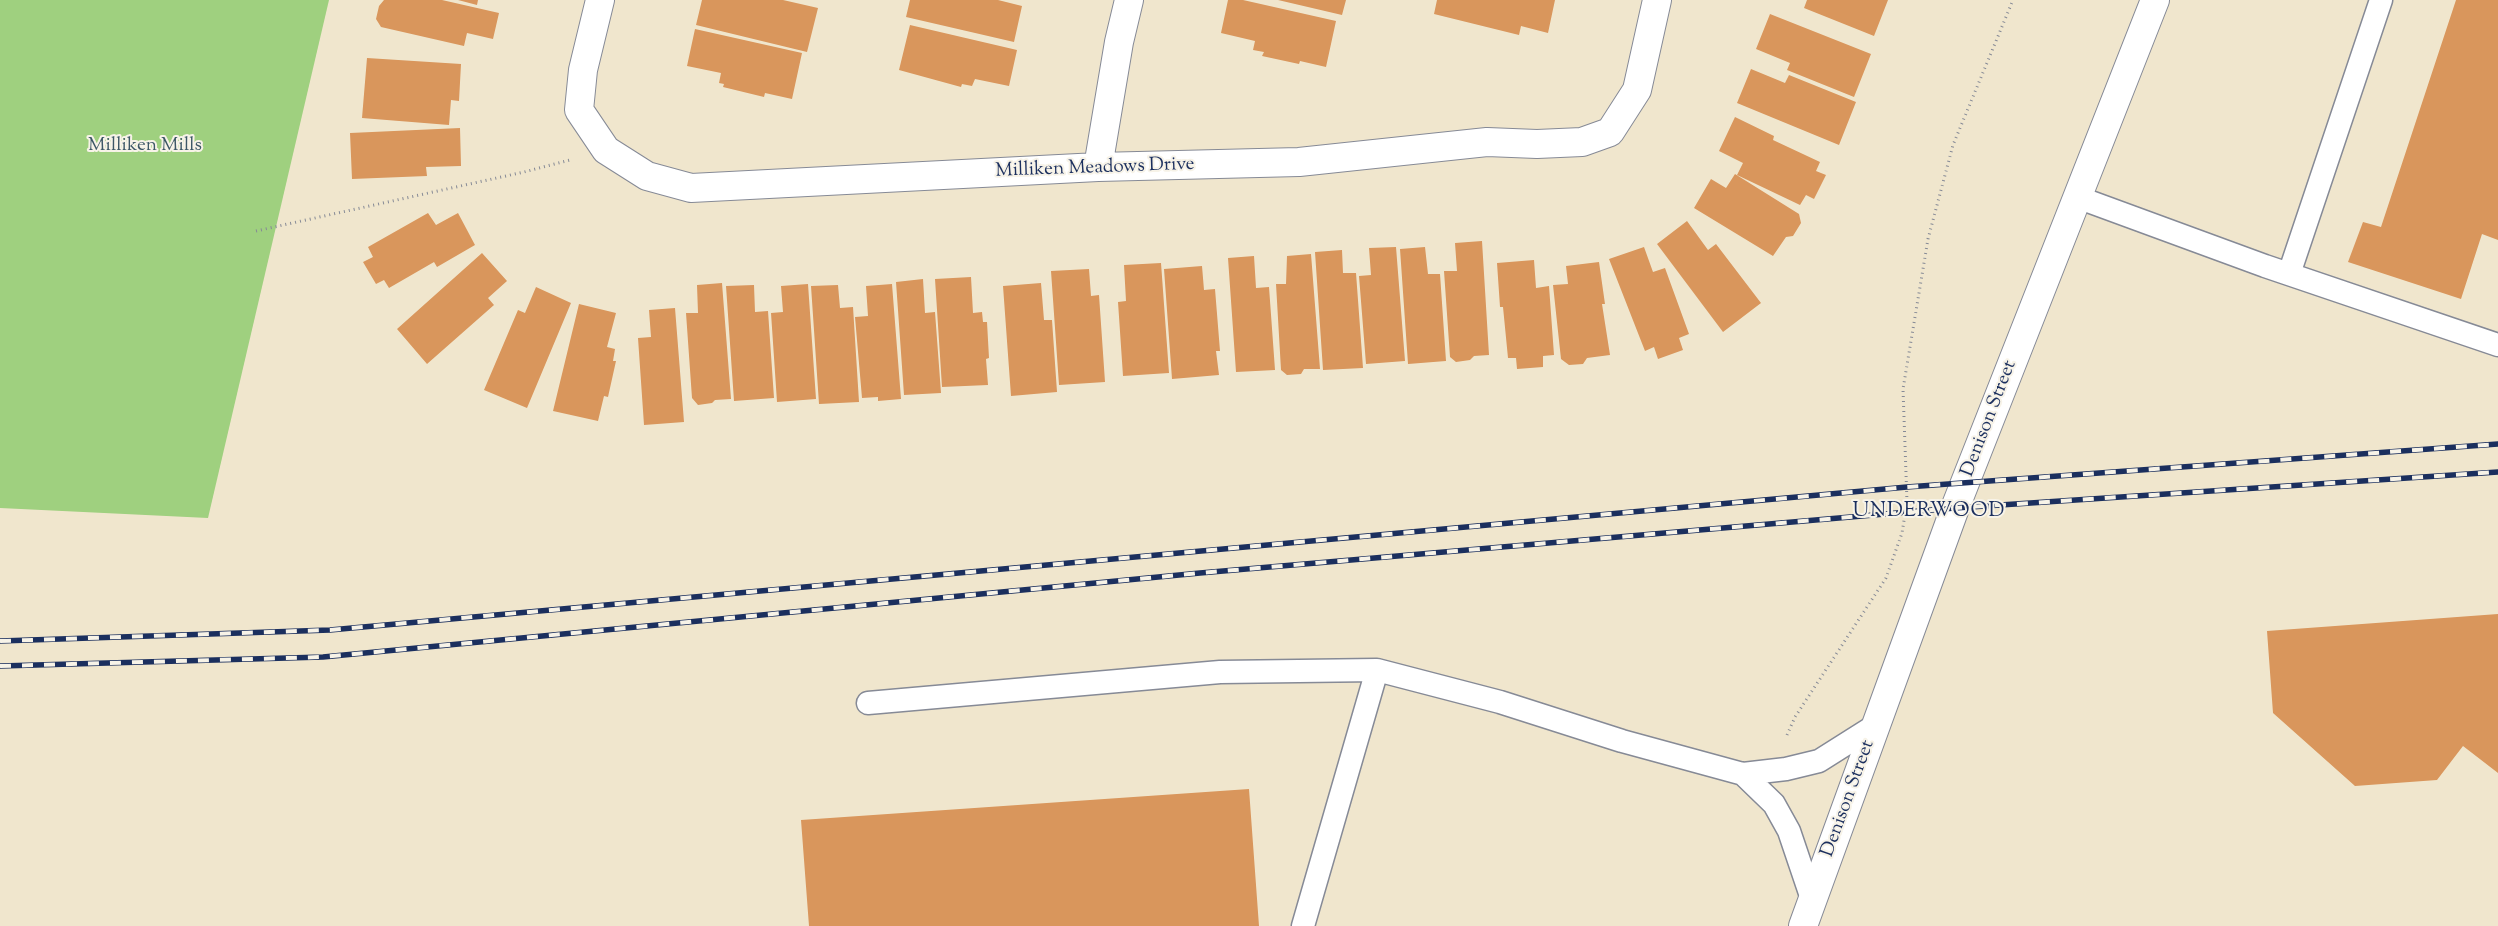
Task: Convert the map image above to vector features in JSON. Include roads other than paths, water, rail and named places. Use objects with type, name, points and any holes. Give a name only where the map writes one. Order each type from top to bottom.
[{"type":"street","name":"Milliken Meadows Drive","points":[[600,0],[583,70],[579,110],[606,150],[648,176],[691,188],[1098,167],[1299,162],[1487,142],[1537,144],[1582,142],[1610,132],[1637,90],[1657,0]]},
{"type":"street","points":[[1098,167],[1119,42],[1129,0]]},
{"type":"street","name":"Denison Street","points":[[1803,926],[1958,499],[2155,0]]},
{"type":"lane","points":[[2289,274],[2381,0]]},
{"type":"lane","points":[[2077,198],[2289,274],[2498,345]]},
{"type":"lane","points":[[868,703],[1220,672],[1377,670],[1500,702],[1622,741],[1743,774],[1819,761],[1876,724]]},
{"type":"lane","points":[[1303,926],[1377,670]]},
{"type":"lane","points":[[1743,774],[1774,804],[1789,832],[1812,899]]},
{"type":"railway","points":[[0,641],[330,630],[1907,487],[2498,444]]},
{"type":"railway","points":[[0,666],[323,657],[1200,573],[1955,508],[2498,472]]},
{"type":"district","name":"UNDERWOOD","points":[[1929,513]]},
{"type":"park label","name":"Milliken Mills","points":[[145,147]]}]
